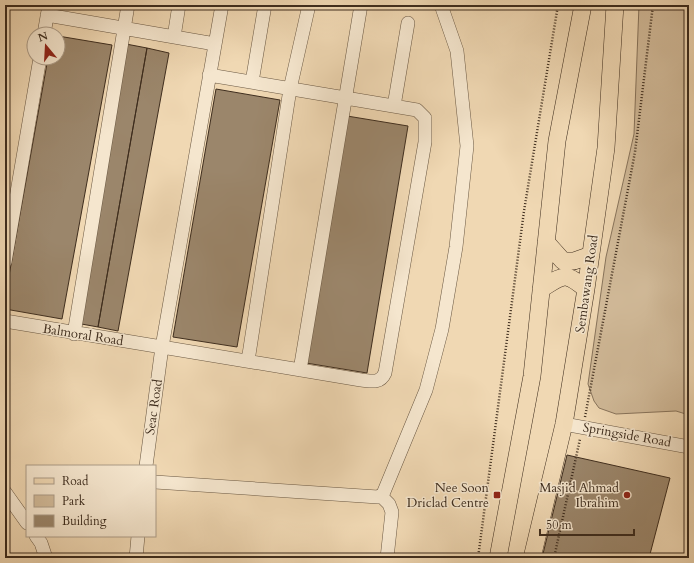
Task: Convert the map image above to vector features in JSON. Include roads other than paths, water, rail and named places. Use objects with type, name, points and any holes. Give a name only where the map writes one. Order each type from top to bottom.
[{"type":"main road","points":[[498,558],[532,376],[557,141],[583,5]]},
{"type":"main road","name":"Sembawang Road","points":[[532,558],[564,424],[586,289],[606,148],[615,5]]},
{"type":"main road","points":[[546,242],[563,261],[574,261],[591,254]]},
{"type":"main road","points":[[541,289],[561,277],[571,277],[586,289]]},
{"type":"street","points":[[74,334],[128,5]]},
{"type":"street","points":[[174,37],[178,5]]},
{"type":"street","name":"Seac Road","points":[[146,465],[162,347],[222,5]]},
{"type":"street","points":[[252,82],[264,5]]},
{"type":"street","points":[[248,361],[290,89],[309,5]]},
{"type":"street","points":[[300,370],[361,5]]},
{"type":"street","points":[[381,496],[426,390],[442,329],[456,247],[467,146],[457,51],[441,5]]},
{"type":"street","points":[[45,26],[48,10],[124,28],[215,44]]},
{"type":"street","points":[[209,75],[394,106],[408,23]]},
{"type":"street","points":[[5,262],[39,66]]},
{"type":"street","name":"Balmoral Road","points":[[5,321],[74,334],[376,382],[383,378],[385,373],[425,142],[425,118],[418,110],[394,106]]},
{"type":"street","name":"Springside Road","points":[[564,424],[689,447]]},
{"type":"street","points":[[156,482],[381,496]]},
{"type":"street","points":[[5,492],[26,522]]},
{"type":"street","points":[[381,496],[389,504],[392,512],[387,558]]},
{"type":"street","points":[[37,537],[46,558]]},
{"type":"street","points":[[136,558],[138,537]]},
{"type":"place","name":"Nee Soon Driclad Centre","points":[[497,495]]},
{"type":"place","name":"Masjid Ahmad Ibrahim","points":[[627,495]]}]
